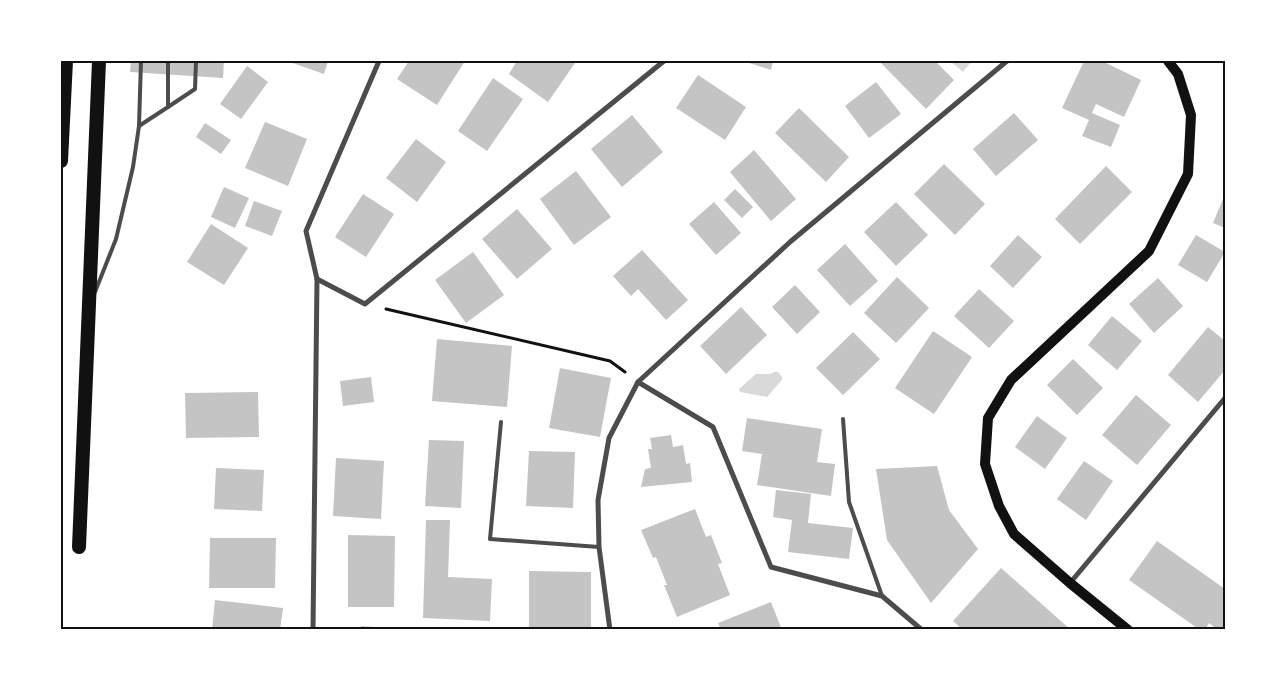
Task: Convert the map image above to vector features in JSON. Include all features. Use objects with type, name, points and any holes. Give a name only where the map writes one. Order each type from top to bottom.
[{"type":"highway","points":[[61,161],[66,61]]},
{"type":"highway","points":[[79,547],[99,61]]},
{"type":"main road","points":[[1128,630],[1014,534],[999,506],[985,464],[988,418],[1011,380],[1149,250],[1188,174],[1191,116],[1178,74],[1168,61]]},
{"type":"street","points":[[313,630],[317,279],[306,231],[379,61]]},
{"type":"street","points":[[317,279],[365,304],[664,61]]},
{"type":"street","points":[[610,630],[599,547],[598,500],[609,438],[638,382],[790,242],[1007,61]]},
{"type":"street","points":[[638,382],[713,427],[771,567],[882,596],[922,630]]},
{"type":"street","points":[[1070,583],[1225,398]]},
{"type":"lane","points":[[90,306],[116,239],[133,167],[139,126],[141,61]]},
{"type":"lane","points":[[168,61],[168,107]]},
{"type":"lane","points":[[139,126],[194,89],[196,61]]},
{"type":"lane","points":[[843,419],[849,502],[882,596]]},
{"type":"lane","points":[[501,422],[490,539],[599,547]]},
{"type":"path","points":[[365,304],[610,361]]},
{"type":"shaded area","points":[[950,61],[972,61],[963,72]]},
{"type":"shaded area","points":[[778,372],[782,380],[767,397],[740,392],[739,389],[756,374]]},
{"type":"building","points":[[131,61],[224,61],[223,78],[130,72]]},
{"type":"building","points":[[287,61],[328,61],[324,74]]},
{"type":"building","points":[[409,61],[465,61],[437,105],[397,79]]},
{"type":"building","points":[[517,61],[573,61],[575,63],[548,102],[509,74]]},
{"type":"building","points":[[743,61],[773,61],[771,70]]},
{"type":"building","points":[[879,61],[935,61],[954,80],[926,109]]},
{"type":"building","points":[[1084,61],[1102,61],[1141,80],[1124,117],[1096,104],[1092,113],[1120,125],[1111,147],[1082,136],[1089,120],[1062,108]]},
{"type":"building","points":[[247,66],[268,82],[241,119],[220,104]]},
{"type":"building","points":[[698,75],[746,107],[725,140],[676,108]]},
{"type":"building","points":[[493,78],[523,99],[487,151],[458,131]]},
{"type":"building","points":[[876,82],[901,114],[869,138],[845,106]]},
{"type":"building","points":[[799,108],[849,157],[826,182],[775,133]]},
{"type":"building","points":[[1014,113],[1038,140],[996,176],[973,149]]},
{"type":"building","points":[[632,115],[663,152],[622,187],[591,149]]},
{"type":"building","points":[[265,122],[307,139],[288,186],[245,168]]},
{"type":"building","points":[[205,123],[231,140],[221,154],[196,137]]},
{"type":"building","points":[[416,139],[446,162],[417,202],[386,178]]},
{"type":"building","points":[[754,150],[796,199],[771,221],[730,172]]},
{"type":"building","points":[[944,164],[985,204],[955,235],[914,194]]},
{"type":"building","points":[[1106,166],[1132,192],[1080,244],[1055,219]]},
{"type":"building","points":[[576,171],[611,217],[574,245],[540,199]]},
{"type":"building","points":[[224,187],[249,198],[235,228],[211,217]]},
{"type":"building","points":[[735,189],[753,207],[742,218],[724,200]]},
{"type":"building","points":[[363,194],[394,214],[366,257],[335,237]]},
{"type":"building","points":[[1225,194],[1225,228],[1213,223]]},
{"type":"building","points":[[254,201],[282,211],[272,236],[245,226]]},
{"type":"building","points":[[714,202],[741,233],[716,255],[689,224]]},
{"type":"building","points":[[896,202],[928,235],[896,266],[864,232]]},
{"type":"building","points":[[517,209],[552,249],[517,279],[482,239]]},
{"type":"building","points":[[211,224],[248,248],[224,285],[187,262]]},
{"type":"building","points":[[1018,235],[1042,257],[1013,288],[990,266]]},
{"type":"building","points":[[1196,235],[1225,252],[1207,282],[1178,265]]},
{"type":"building","points":[[845,244],[878,281],[850,306],[817,270]]},
{"type":"building","points":[[642,250],[688,300],[666,320],[638,289],[631,296],[613,276]]},
{"type":"building","points":[[473,252],[504,295],[466,323],[435,280]]},
{"type":"building","points":[[897,277],[929,308],[896,343],[864,313]]},
{"type":"building","points":[[1158,278],[1183,306],[1154,333],[1129,304]]},
{"type":"building","points":[[795,285],[820,312],[797,334],[772,307]]},
{"type":"building","points":[[979,289],[1014,321],[989,348],[954,316]]},
{"type":"building","points":[[741,307],[767,335],[726,374],[700,346]]},
{"type":"building","points":[[1112,316],[1142,341],[1117,370],[1088,345]]},
{"type":"building","points":[[1208,327],[1225,341],[1225,370],[1198,402],[1168,375]]},
{"type":"building","points":[[933,331],[972,357],[934,414],[895,388]]},
{"type":"building","points":[[853,332],[880,359],[843,395],[816,368]]},
{"type":"building","points":[[437,339],[512,346],[507,407],[432,401]]},
{"type":"building","points":[[1073,359],[1103,388],[1077,415],[1047,385]]},
{"type":"building","points":[[560,368],[611,378],[600,437],[549,428]]},
{"type":"building","points":[[371,377],[374,402],[343,406],[340,381]]},
{"type":"building","points":[[258,392],[259,437],[186,438],[185,393]]},
{"type":"building","points":[[1136,395],[1171,425],[1137,465],[1102,435]]},
{"type":"building","points":[[1037,416],[1067,438],[1045,469],[1015,447]]},
{"type":"building","points":[[747,418],[822,429],[817,462],[835,464],[831,496],[757,485],[762,454],[742,451]]},
{"type":"building","points":[[671,435],[673,447],[683,445],[686,464],[690,463],[692,482],[641,487],[645,469],[651,468],[648,449],[652,449],[650,438]]},
{"type":"building","points":[[429,440],[464,441],[461,508],[425,506]]},
{"type":"building","points":[[529,451],[575,452],[573,508],[526,506]]},
{"type":"building","points":[[336,458],[384,461],[381,519],[333,516]]},
{"type":"building","points":[[1084,461],[1113,481],[1086,520],[1057,499]]},
{"type":"building","points":[[937,466],[949,510],[978,549],[931,603],[887,540],[876,469]]},
{"type":"building","points":[[216,468],[264,470],[262,511],[214,509]]},
{"type":"building","points":[[776,490],[811,494],[808,523],[853,528],[849,559],[788,552],[792,520],[773,517]]},
{"type":"building","points":[[695,509],[706,537],[711,535],[722,563],[718,564],[730,595],[677,617],[664,585],[667,585],[656,557],[653,558],[641,530]]},
{"type":"building","points":[[426,520],[450,520],[448,577],[492,579],[490,621],[423,618]]},
{"type":"building","points":[[348,535],[395,536],[394,607],[348,607]]},
{"type":"building","points":[[210,538],[276,538],[275,588],[209,588]]},
{"type":"building","points":[[1157,541],[1225,589],[1225,630],[1218,630],[1209,623],[1205,630],[1200,630],[1129,580]]},
{"type":"building","points":[[1001,568],[1071,630],[963,630],[953,621]]},
{"type":"building","points":[[529,571],[591,572],[591,630],[529,630]]},
{"type":"building","points":[[215,600],[283,608],[280,630],[212,630]]},
{"type":"building","points":[[771,602],[782,630],[721,630],[718,623]]},
{"type":"building","points":[[361,626],[390,628],[390,630],[361,630]]}]
